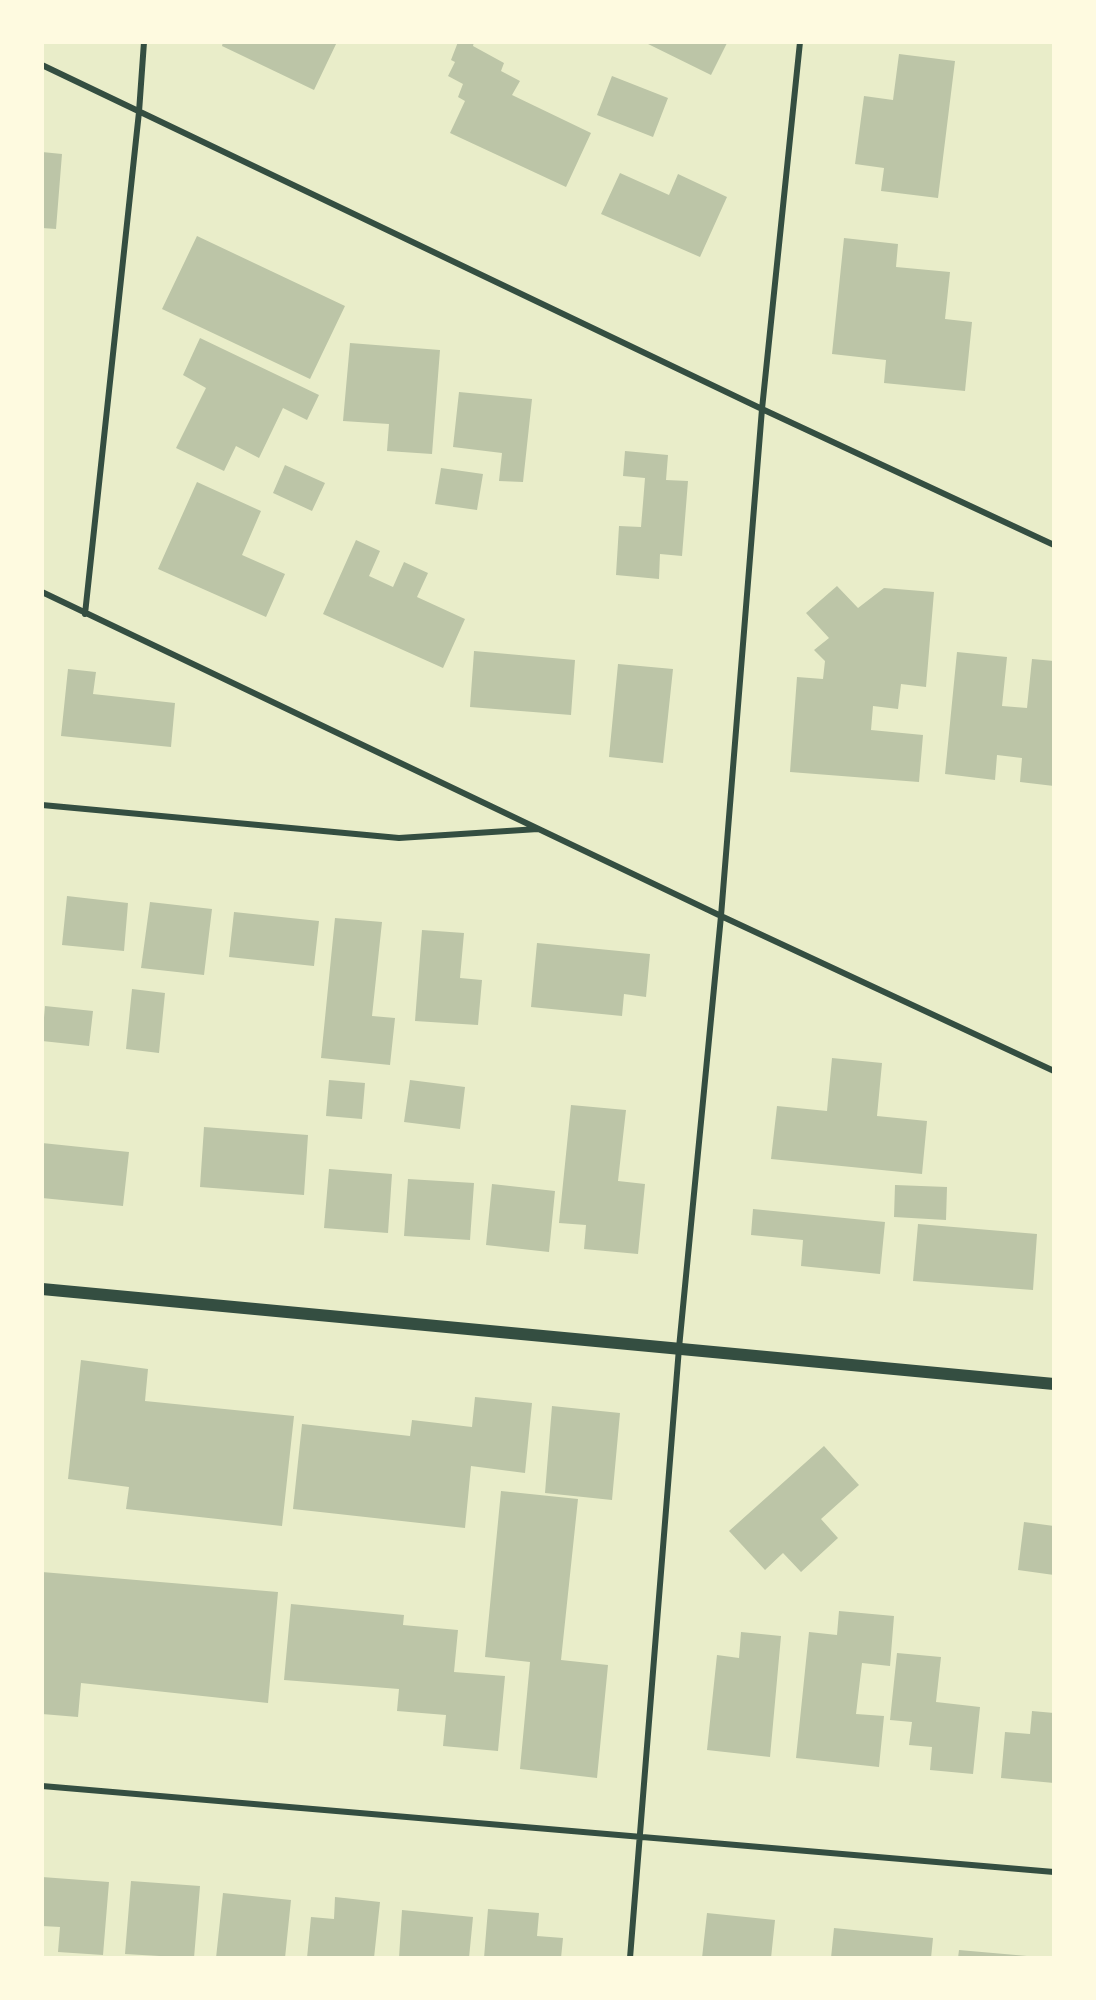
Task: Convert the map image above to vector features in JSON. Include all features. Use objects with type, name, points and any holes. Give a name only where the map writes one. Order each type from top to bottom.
[{"type":"main road","points":[[42,1289],[1054,1384]]},
{"type":"street","points":[[85,614],[139,112],[144,42]]},
{"type":"street","points":[[630,1958],[679,1348],[721,916],[762,409],[800,42]]},
{"type":"street","points":[[42,65],[762,409],[1054,545]]},
{"type":"street","points":[[42,592],[721,916],[1054,1071]]},
{"type":"street","points":[[42,805],[399,838],[538,829]]},
{"type":"street","points":[[42,1786],[1054,1872]]},
{"type":"building","points":[[223,42],[337,42],[314,90],[222,46]]},
{"type":"building","points":[[458,42],[474,42],[473,46],[504,63],[501,71],[520,81],[512,95],[591,133],[566,187],[450,133],[465,101],[458,97],[463,84],[448,76],[455,62],[451,60]]},
{"type":"building","points":[[644,42],[725,42],[727,43],[711,75]]},
{"type":"building","points":[[899,54],[955,61],[938,198],[881,191],[884,168],[855,164],[864,96],[893,100]]},
{"type":"building","points":[[612,76],[668,98],[653,137],[597,115]]},
{"type":"building","points":[[42,152],[62,154],[56,229],[42,228]]},
{"type":"building","points":[[620,173],[669,195],[678,174],[727,197],[700,257],[601,214]]},
{"type":"building","points":[[197,236],[345,306],[310,379],[162,309]]},
{"type":"building","points":[[844,238],[898,244],[896,267],[950,272],[945,319],[972,322],[965,391],[884,383],[886,360],[832,354]]},
{"type":"building","points":[[200,338],[319,395],[307,420],[283,408],[259,458],[236,446],[224,471],[176,448],[206,388],[183,375]]},
{"type":"building","points":[[350,343],[440,350],[432,454],[387,451],[389,424],[343,421]]},
{"type":"building","points":[[459,392],[532,399],[523,482],[499,481],[502,453],[453,447]]},
{"type":"building","points":[[625,451],[668,455],[666,480],[688,481],[682,556],[660,554],[659,579],[616,575],[619,526],[641,527],[645,478],[623,476]]},
{"type":"building","points":[[285,465],[325,483],[312,511],[273,493]]},
{"type":"building","points":[[441,468],[483,474],[477,510],[435,504]]},
{"type":"building","points":[[197,482],[261,511],[242,555],[285,574],[266,617],[158,569]]},
{"type":"building","points":[[356,540],[380,551],[369,576],[393,587],[404,562],[428,573],[417,597],[465,619],[443,668],[323,614]]},
{"type":"building","points":[[837,586],[858,608],[884,588],[934,592],[926,687],[901,684],[898,709],[873,706],[871,730],[923,735],[919,782],[790,772],[797,677],[823,679],[825,661],[814,650],[829,638],[806,613]]},
{"type":"building","points":[[474,651],[575,660],[571,715],[470,707]]},
{"type":"building","points":[[957,652],[1007,657],[1002,706],[1027,708],[1032,659],[1054,661],[1054,786],[1020,782],[1022,758],[997,755],[995,780],[945,774]]},
{"type":"building","points":[[618,664],[673,669],[663,763],[609,757]]},
{"type":"building","points":[[68,669],[96,672],[93,694],[175,703],[171,747],[61,736]]},
{"type":"building","points":[[67,896],[128,903],[124,951],[62,945]]},
{"type":"building","points":[[150,902],[212,909],[204,975],[141,968]]},
{"type":"building","points":[[234,912],[319,921],[314,966],[229,957]]},
{"type":"building","points":[[335,918],[382,922],[372,1016],[395,1018],[390,1065],[321,1058]]},
{"type":"building","points":[[422,930],[464,933],[460,978],[482,980],[478,1025],[415,1021]]},
{"type":"building","points":[[537,943],[650,954],[646,997],[624,994],[622,1016],[531,1007]]},
{"type":"building","points":[[132,989],[165,993],[159,1053],[126,1049]]},
{"type":"building","points":[[45,1006],[93,1011],[89,1046],[42,1041]]},
{"type":"building","points":[[832,1058],[882,1063],[877,1116],[927,1121],[922,1174],[771,1159],[777,1106],[827,1111]]},
{"type":"building","points":[[329,1080],[365,1083],[362,1119],[326,1116]]},
{"type":"building","points":[[410,1080],[465,1087],[460,1129],[404,1122]]},
{"type":"building","points":[[571,1105],[626,1110],[618,1181],[645,1184],[638,1254],[584,1249],[586,1225],[559,1223]]},
{"type":"building","points":[[204,1127],[308,1135],[304,1195],[200,1187]]},
{"type":"building","points":[[42,1143],[129,1152],[123,1206],[42,1198]]},
{"type":"building","points":[[329,1169],[392,1174],[388,1233],[324,1228]]},
{"type":"building","points":[[408,1179],[474,1183],[470,1240],[404,1236]]},
{"type":"building","points":[[492,1184],[555,1191],[549,1252],[486,1245]]},
{"type":"building","points":[[895,1185],[947,1187],[946,1220],[894,1217]]},
{"type":"building","points":[[753,1209],[885,1222],[880,1274],[801,1266],[803,1240],[751,1235]]},
{"type":"building","points":[[918,1224],[1037,1234],[1033,1290],[913,1281]]},
{"type":"building","points":[[81,1360],[148,1369],[145,1401],[294,1416],[282,1526],[126,1509],[129,1487],[68,1479]]},
{"type":"building","points":[[475,1397],[532,1403],[525,1473],[471,1466],[465,1528],[293,1509],[302,1424],[410,1436],[412,1420],[472,1427]]},
{"type":"building","points":[[552,1406],[620,1413],[612,1500],[545,1493]]},
{"type":"building","points":[[824,1446],[859,1485],[821,1519],[838,1538],[801,1572],[783,1553],[765,1570],[729,1531]]},
{"type":"building","points":[[501,1491],[578,1499],[561,1660],[608,1665],[597,1778],[520,1769],[530,1662],[485,1657]]},
{"type":"building","points":[[1024,1522],[1054,1526],[1054,1575],[1018,1570]]},
{"type":"building","points":[[42,1572],[278,1592],[268,1703],[81,1683],[78,1717],[42,1714]]},
{"type":"building","points":[[291,1604],[404,1615],[403,1625],[458,1630],[454,1672],[505,1676],[498,1751],[443,1746],[446,1715],[397,1711],[399,1689],[284,1680]]},
{"type":"building","points":[[839,1611],[894,1616],[890,1666],[862,1663],[856,1714],[884,1716],[879,1767],[796,1758],[809,1632],[837,1635]]},
{"type":"building","points":[[741,1632],[781,1636],[770,1757],[707,1750],[717,1655],[739,1658]]},
{"type":"building","points":[[897,1653],[941,1657],[936,1702],[980,1707],[973,1774],[930,1770],[932,1747],[909,1745],[912,1722],[890,1720]]},
{"type":"building","points":[[1032,1711],[1054,1713],[1054,1783],[1001,1778],[1005,1732],[1030,1734]]},
{"type":"building","points":[[42,1877],[109,1882],[103,1955],[58,1952],[60,1927],[42,1926]]},
{"type":"building","points":[[131,1881],[200,1886],[194,1958],[125,1954]]},
{"type":"building","points":[[223,1893],[291,1900],[285,1958],[216,1958]]},
{"type":"building","points":[[335,1897],[380,1902],[374,1958],[307,1958],[311,1917],[334,1919]]},
{"type":"building","points":[[488,1909],[539,1913],[537,1936],[563,1938],[561,1958],[484,1958]]},
{"type":"building","points":[[402,1910],[473,1917],[469,1958],[399,1958]]},
{"type":"building","points":[[707,1913],[775,1920],[771,1958],[702,1958]]},
{"type":"building","points":[[834,1928],[933,1938],[931,1958],[831,1958]]},
{"type":"building","points":[[959,1950],[1027,1956],[1027,1958],[958,1958]]}]
